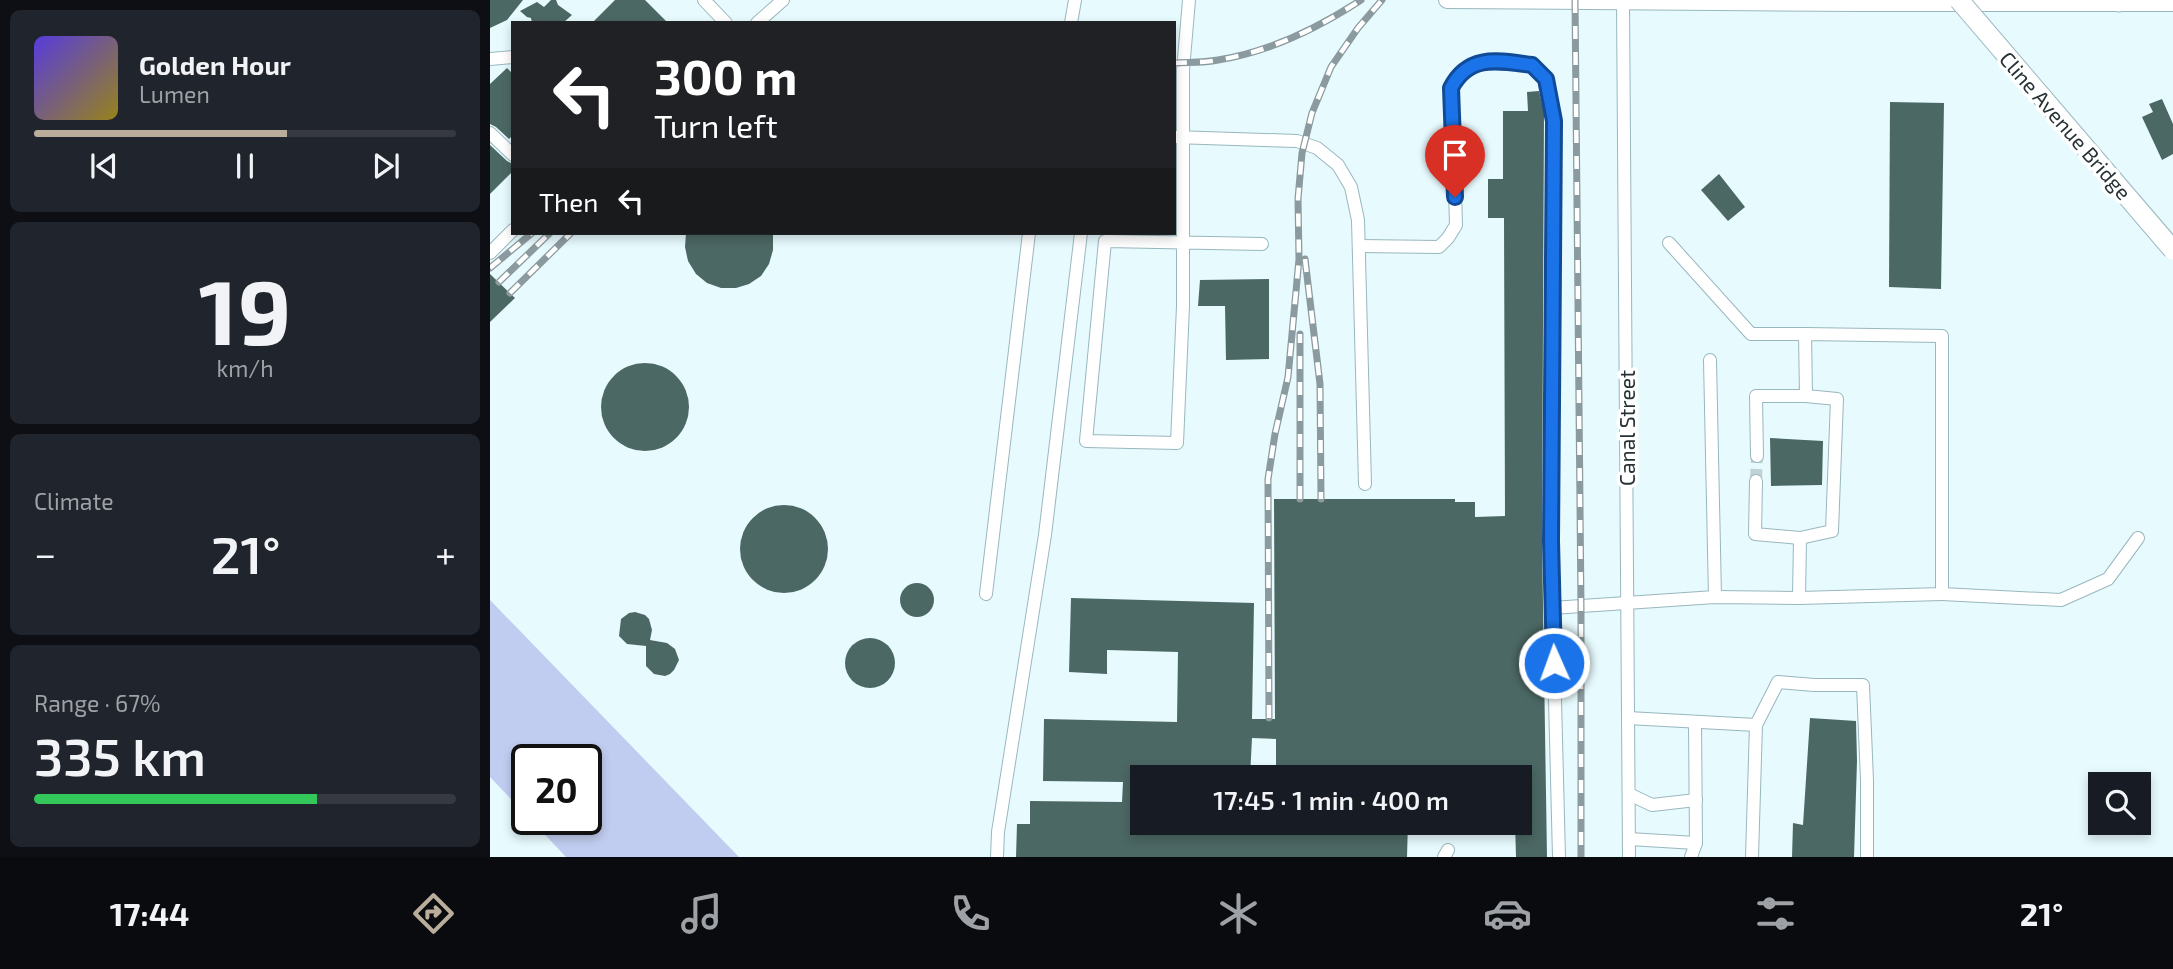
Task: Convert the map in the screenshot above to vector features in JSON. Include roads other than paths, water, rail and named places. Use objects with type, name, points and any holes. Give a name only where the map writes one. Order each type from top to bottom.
[{"type":"highway","name":"Cline Avenue Bridge","points":[[1959,0],[2173,250]]},
{"type":"main road","points":[[1447,0],[2173,3]]},
{"type":"street","points":[[704,0],[724,21]]},
{"type":"street","points":[[759,21],[783,0]]},
{"type":"street","points":[[1071,21],[1075,0]]},
{"type":"street","points":[[1189,0],[1179,137],[1183,244],[1177,443],[1086,441],[1105,241],[1183,244],[1262,244]]},
{"type":"street","name":"Canal Street","points":[[1623,1],[1629,857]]},
{"type":"street","points":[[490,58],[511,57]]},
{"type":"street","points":[[1359,246],[1439,247],[1456,225],[1451,88],[1458,74],[1472,64],[1494,61],[1532,65],[1546,79],[1554,121],[1552,608],[1559,857]]},
{"type":"street","points":[[490,133],[511,153]]},
{"type":"street","points":[[1179,137],[1297,141],[1317,148],[1338,165],[1351,187],[1358,220],[1365,484]]},
{"type":"street","points":[[490,253],[511,232]]},
{"type":"street","points":[[986,594],[1029,235]]},
{"type":"street","points":[[997,857],[998,832],[1045,535],[1081,235]]},
{"type":"street","points":[[1669,243],[1751,334],[1942,336],[1942,594]]},
{"type":"street","points":[[1805,334],[1806,396]]},
{"type":"street","points":[[1710,360],[1715,597]]},
{"type":"street","points":[[1756,456],[1756,396],[1837,399],[1832,531],[1800,538],[1755,534],[1756,481]]},
{"type":"street","points":[[1800,538],[1800,598]]},
{"type":"street","points":[[1552,608],[1715,597],[1800,598],[1942,594],[2061,600],[2108,579],[2138,538]]},
{"type":"street","points":[[1752,857],[1756,725],[1778,682],[1863,685],[1867,857]]},
{"type":"street","points":[[1628,718],[1756,725]]},
{"type":"street","points":[[1691,857],[1696,843],[1695,722]]},
{"type":"street","points":[[1629,794],[1652,805],[1696,800]]},
{"type":"street","points":[[1629,839],[1696,843]]},
{"type":"water","points":[[490,600],[739,857],[566,857],[545,835],[602,835],[602,744],[511,744],[511,799],[490,777]]},
{"type":"tunnel","points":[[1756,481],[1757,456]]},
{"type":"railway","points":[[1176,63],[1212,61],[1274,45],[1328,20],[1361,0]]},
{"type":"railway","points":[[1269,718],[1268,479],[1288,377],[1299,259],[1298,199],[1302,153],[1312,113],[1331,67],[1358,28],[1382,0]]},
{"type":"railway","points":[[1575,0],[1581,857]]},
{"type":"railway","points":[[490,268],[530,235]]},
{"type":"railway","points":[[499,282],[548,235]]},
{"type":"railway","points":[[510,293],[569,235]]},
{"type":"railway","points":[[1305,259],[1320,384],[1321,499]]},
{"type":"railway","points":[[1300,334],[1300,499]]}]
